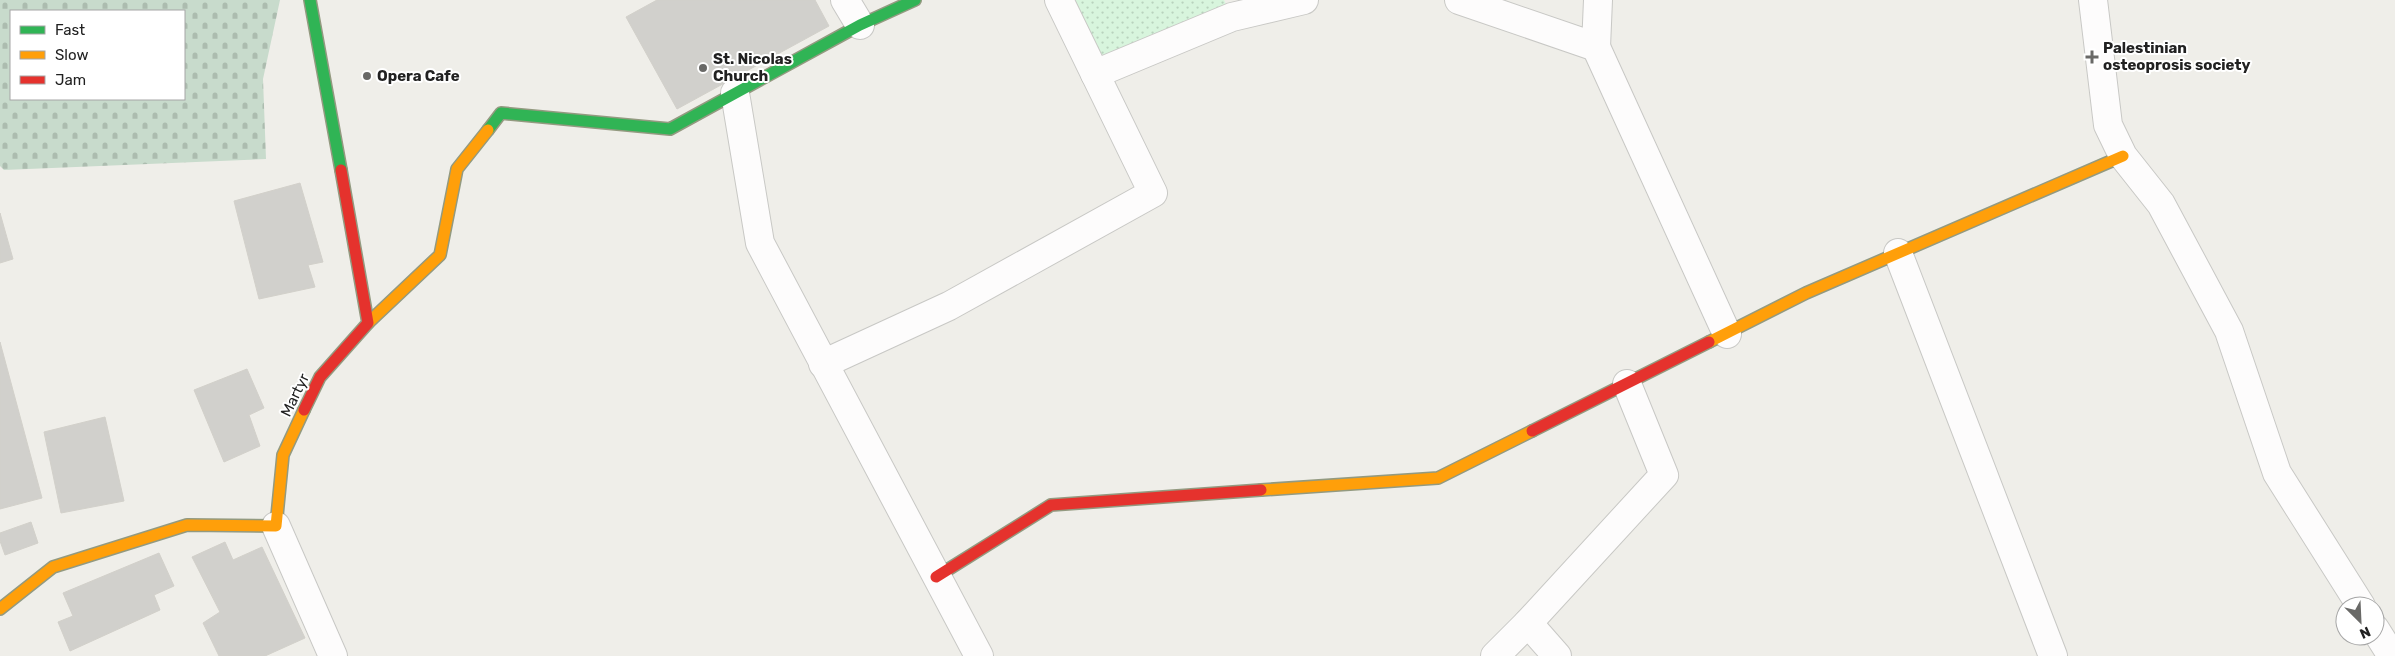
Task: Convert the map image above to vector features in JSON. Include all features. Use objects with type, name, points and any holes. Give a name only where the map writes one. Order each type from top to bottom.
[{"type":"street","points":[[310,0],[368,323]]},
{"type":"street","points":[[845,0],[860,25]]},
{"type":"street","points":[[915,0],[860,25],[735,93],[760,243],[979,656]]},
{"type":"street","points":[[823,364],[949,306],[1153,193],[1059,0]]},
{"type":"street","points":[[1095,74],[1228,9],[1304,0]]},
{"type":"street","points":[[1459,0],[1596,46]]},
{"type":"street","points":[[1598,0],[1596,46],[1727,334]]},
{"type":"street","points":[[2093,0],[2108,125],[2123,156],[2161,204],[2230,331],[2277,473],[2355,596]]},
{"type":"street","name":"Martyr","points":[[276,526],[283,455],[320,377],[368,323],[440,255],[457,169],[500,113],[670,129],[735,93]]},
{"type":"street","points":[[936,577],[1051,505],[1438,478],[1806,293],[2123,156]]},
{"type":"street","points":[[1898,253],[2053,656]]},
{"type":"street","points":[[1495,656],[1528,623],[1664,475],[1627,384]]},
{"type":"street","points":[[0,608],[53,567],[187,525],[276,526],[333,656]]},
{"type":"street","points":[[1528,623],[1557,656]]},
{"type":"street","points":[[2385,645],[2392,656]]},
{"type":"green space","points":[[0,0],[280,0],[263,79],[266,159],[4,170],[0,166]]},
{"type":"green space","points":[[1059,0],[1224,0],[1232,17],[1095,74]]},
{"type":"building","name":"St. Nicolas Church","points":[[657,0],[815,0],[829,26],[677,109],[626,17]]},
{"type":"building","points":[[300,183],[323,262],[308,265],[315,287],[259,299],[234,201]]},
{"type":"building","points":[[0,213],[13,259],[0,263]]},
{"type":"building","points":[[0,342],[42,498],[0,509]]},
{"type":"building","points":[[247,369],[264,408],[249,415],[260,446],[224,462],[194,390]]},
{"type":"building","points":[[105,417],[124,501],[61,513],[44,432]]},
{"type":"building","points":[[31,522],[38,543],[5,555],[0,541],[0,533]]},
{"type":"building","points":[[225,542],[233,560],[262,547],[305,638],[265,656],[219,656],[203,623],[220,612],[192,557]]},
{"type":"building","points":[[159,553],[174,586],[154,595],[160,610],[70,651],[58,622],[73,616],[63,593]]},
{"type":"traffic: fast","points":[[310,0],[341,170]]},
{"type":"traffic: fast","points":[[488,130],[501,113],[670,129],[860,25],[915,0]]},
{"type":"traffic: slow","points":[[368,323],[440,255],[457,169],[488,130]]},
{"type":"traffic: slow","points":[[1709,342],[1806,293],[2123,156]]},
{"type":"traffic: slow","points":[[0,609],[53,567],[187,525],[276,526],[283,455],[304,410]]},
{"type":"traffic: slow","points":[[1261,490],[1438,478],[1532,431]]},
{"type":"traffic: jam","points":[[304,410],[320,377],[368,323],[341,170]]},
{"type":"traffic: jam","points":[[1532,431],[1709,342]]},
{"type":"traffic: jam","points":[[936,577],[1051,505],[1261,490]]},
{"type":"place","name":"Palestinian osteoprosis society","points":[[2092,57]]},
{"type":"place","name":"St. Nicolas Church","points":[[703,68]]},
{"type":"place","name":"Opera Cafe","points":[[367,76]]}]
